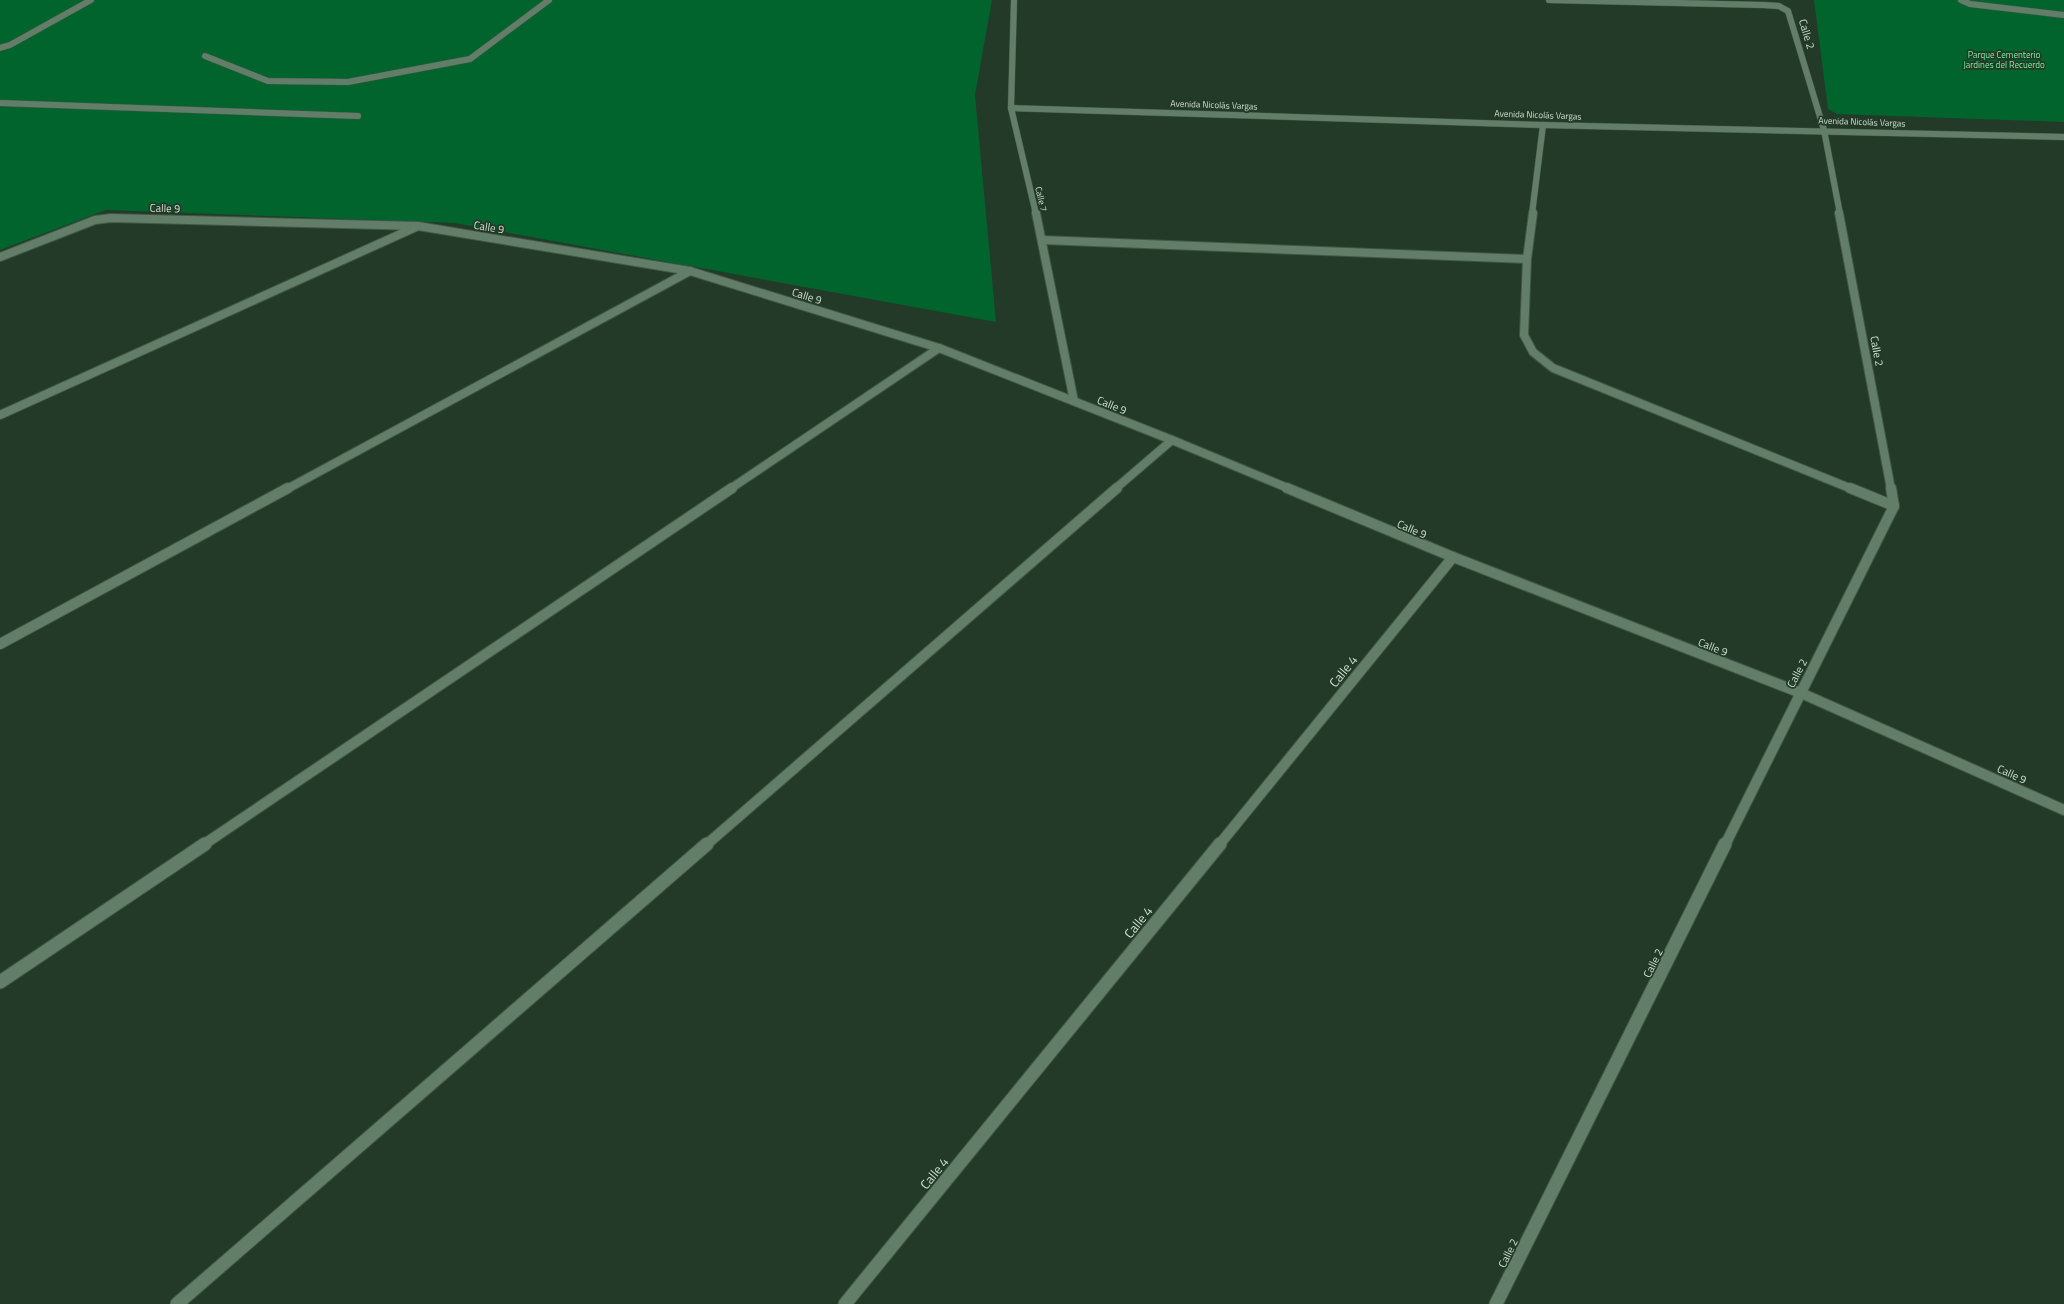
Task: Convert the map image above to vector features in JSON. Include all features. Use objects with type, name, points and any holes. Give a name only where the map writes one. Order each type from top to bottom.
[{"type":"street","points":[[0,48],[10,45],[91,0]]},
{"type":"street","points":[[205,56],[268,81],[348,82],[470,59],[548,0]]},
{"type":"street","name":"Calle 7","points":[[1014,0],[1011,108],[1042,240],[1074,401]]},
{"type":"street","name":"Calle 2","points":[[1496,1304],[1894,506],[1824,130],[1788,11],[1779,6],[1763,5],[1549,0]]},
{"type":"street","points":[[1961,0],[1970,4],[2064,15]]},
{"type":"street","points":[[0,103],[358,116]]},
{"type":"street","name":"Avenida Nicolás Vargas","points":[[1011,108],[1543,125],[1824,130],[2064,137]]},
{"type":"street","points":[[1543,125],[1527,259],[1524,335],[1533,352],[1553,368],[1894,506]]},
{"type":"street","name":"Calle 9","points":[[0,257],[102,218],[418,226],[690,271],[939,348],[1172,440],[1453,557],[1801,693],[2064,810]]},
{"type":"street","points":[[0,415],[418,226]]},
{"type":"street","points":[[1042,240],[1527,259]]},
{"type":"street","points":[[0,644],[690,271]]},
{"type":"street","points":[[0,982],[939,348]]},
{"type":"street","points":[[177,1304],[1172,440]]},
{"type":"street","name":"Calle 4","points":[[845,1304],[1453,557]]},
{"type":"green space","points":[[0,0],[992,0],[975,95],[996,322],[455,223],[106,210],[0,250]]},
{"type":"green space","name":"Parque Cementerio Jardines del Recuerdo","points":[[1814,0],[2064,0],[2064,122],[1837,114],[1828,109]]}]
